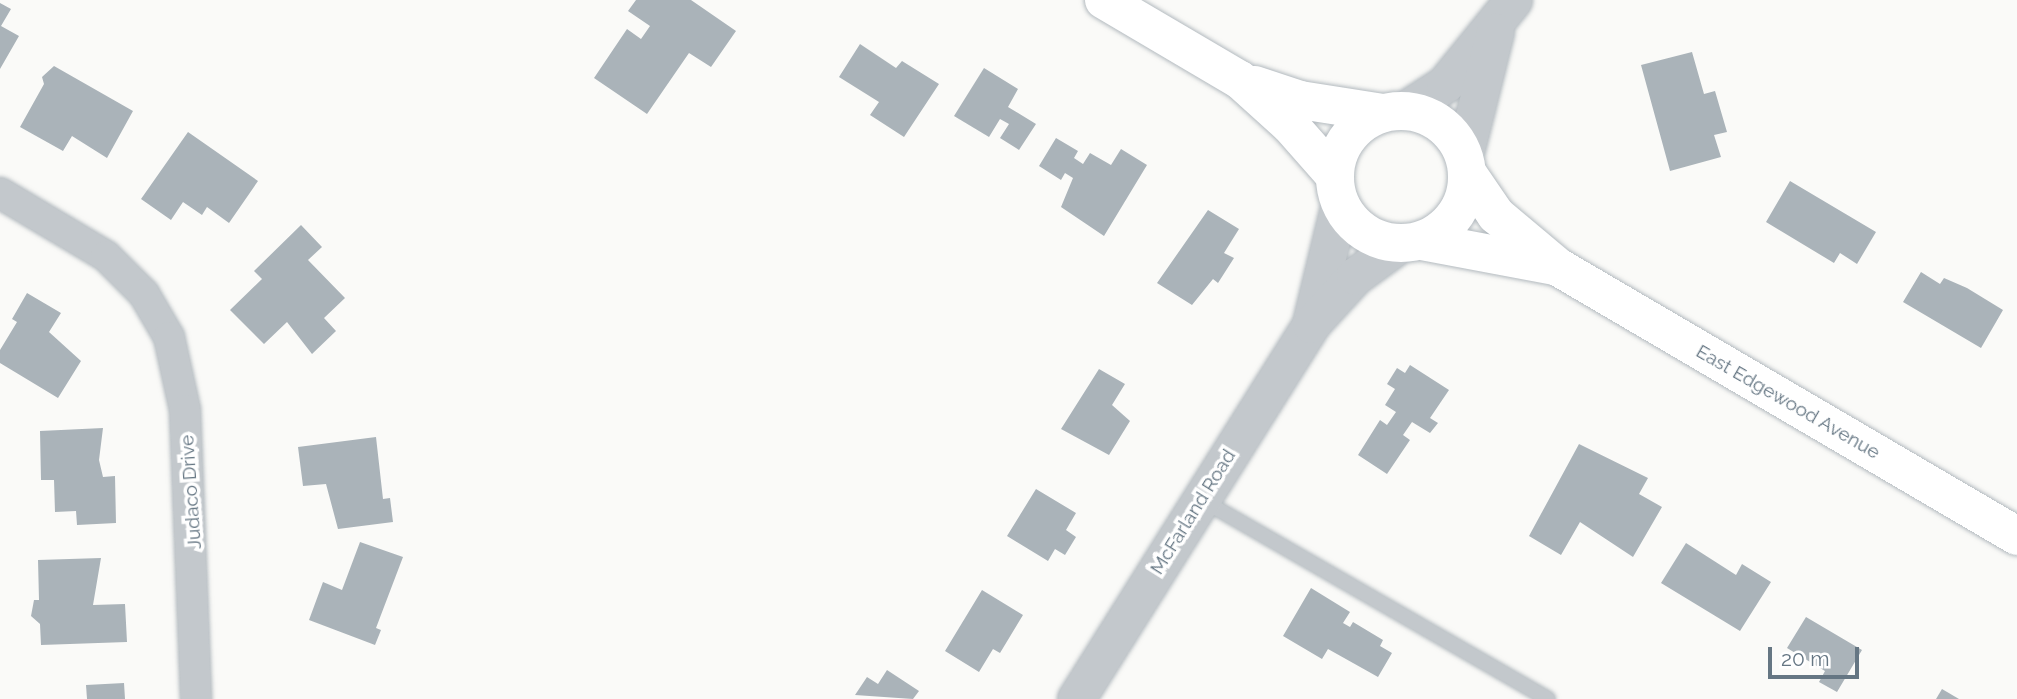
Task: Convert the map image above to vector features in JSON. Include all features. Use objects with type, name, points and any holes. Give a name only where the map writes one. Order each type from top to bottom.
[{"type":"main road","name":"East Edgewood Avenue","points":[[1104,0],[1240,80],[1290,125],[1337,190],[1357,228],[1411,242],[1558,267]]},
{"type":"main road","name":"East Edgewood Avenue","points":[[1240,80],[1300,100],[1434,119],[1496,215],[1558,267],[2017,536]]},
{"type":"main road","points":[[1337,190],[1348,137],[1393,112]]},
{"type":"main road","points":[[1411,242],[1438,233],[1461,208],[1466,165]]},
{"type":"street","points":[[1393,112],[1445,84],[1505,12]]},
{"type":"street","points":[[1466,165],[1505,12]]},
{"type":"street","name":"McFarland Road","points":[[1311,324],[1337,190]]},
{"type":"street","name":"Judaco Drive","points":[[0,193],[106,256],[144,294],[169,337],[184,396],[195,552],[197,699]]},
{"type":"street","name":"McFarland Road","points":[[1076,699],[1311,324],[1355,276],[1411,242]]},
{"type":"lane","points":[[1200,500],[1548,699]]},
{"type":"building","points":[[636,0],[691,0],[736,31],[711,67],[689,53],[647,114],[594,78],[627,29],[641,39],[650,26],[628,11]]},
{"type":"building","points":[[0,3],[11,9],[1,26],[19,36],[0,69]]},
{"type":"building","points":[[860,44],[896,68],[902,61],[939,84],[904,137],[870,115],[879,102],[839,77]]},
{"type":"building","points":[[1692,52],[1704,94],[1715,91],[1727,132],[1714,135],[1721,157],[1670,171],[1641,65]]},
{"type":"building","points":[[54,66],[133,111],[107,158],[72,136],[63,151],[20,127],[44,84],[42,77]]},
{"type":"building","points":[[984,68],[1018,89],[1008,107],[1036,124],[1019,150],[1000,138],[1009,124],[1000,119],[989,137],[954,116]]},
{"type":"building","points":[[188,132],[258,181],[229,223],[207,207],[202,215],[183,202],[171,220],[141,199]]},
{"type":"building","points":[[1056,138],[1078,151],[1074,158],[1083,164],[1090,153],[1111,165],[1121,149],[1147,165],[1104,236],[1061,207],[1073,178],[1065,173],[1061,180],[1039,166]]},
{"type":"building","points":[[1790,181],[1876,232],[1857,264],[1840,253],[1834,263],[1766,222]]},
{"type":"building","points":[[1208,210],[1239,229],[1224,253],[1234,258],[1218,283],[1213,279],[1192,305],[1157,283]]},
{"type":"building","points":[[301,225],[322,247],[308,260],[345,298],[324,318],[336,331],[312,354],[287,322],[264,344],[230,310],[262,279],[254,271]]},
{"type":"building","points":[[1921,272],[1940,284],[1944,278],[1967,288],[2003,310],[1981,348],[1903,302]]},
{"type":"building","points":[[27,293],[61,313],[49,332],[81,361],[58,398],[0,363],[0,350],[17,322],[12,319]]},
{"type":"building","points":[[1410,365],[1449,390],[1430,418],[1438,423],[1430,433],[1412,422],[1403,435],[1410,440],[1387,474],[1358,455],[1380,420],[1387,425],[1396,412],[1385,405],[1395,389],[1387,384],[1397,368],[1405,373]]},
{"type":"building","points":[[1099,369],[1125,384],[1112,405],[1130,421],[1109,455],[1061,429]]},
{"type":"building","points":[[103,428],[99,460],[103,477],[115,476],[116,523],[77,525],[76,511],[55,512],[54,480],[41,480],[40,431]]},
{"type":"building","points":[[376,437],[383,499],[390,498],[393,522],[338,529],[326,484],[303,486],[298,447]]},
{"type":"building","points":[[1579,444],[1648,478],[1639,494],[1662,507],[1633,557],[1580,522],[1561,555],[1529,536]]},
{"type":"building","points":[[1036,489],[1076,513],[1066,530],[1076,537],[1065,555],[1055,549],[1048,561],[1007,536]]},
{"type":"building","points":[[360,542],[403,557],[376,628],[381,630],[375,645],[309,620],[323,582],[342,590]]},
{"type":"building","points":[[1686,543],[1736,575],[1742,564],[1771,582],[1740,631],[1661,583]]},
{"type":"building","points":[[101,558],[93,605],[125,604],[127,642],[41,645],[40,624],[31,616],[34,600],[39,600],[38,560]]},
{"type":"building","points":[[1311,588],[1350,612],[1343,623],[1350,627],[1353,622],[1383,640],[1380,646],[1392,653],[1378,677],[1328,649],[1322,659],[1283,636]]},
{"type":"building","points":[[982,590],[1023,615],[1000,653],[993,649],[979,672],[945,651]]},
{"type":"building","points":[[1806,617],[1862,650],[1837,692],[1819,682],[1825,671],[1787,648]]},
{"type":"building","points":[[887,670],[919,691],[913,699],[855,695],[867,677],[878,684]]},
{"type":"building","points":[[124,683],[125,699],[87,699],[86,685]]},
{"type":"building","points":[[1942,689],[1959,699],[1936,699]]}]
